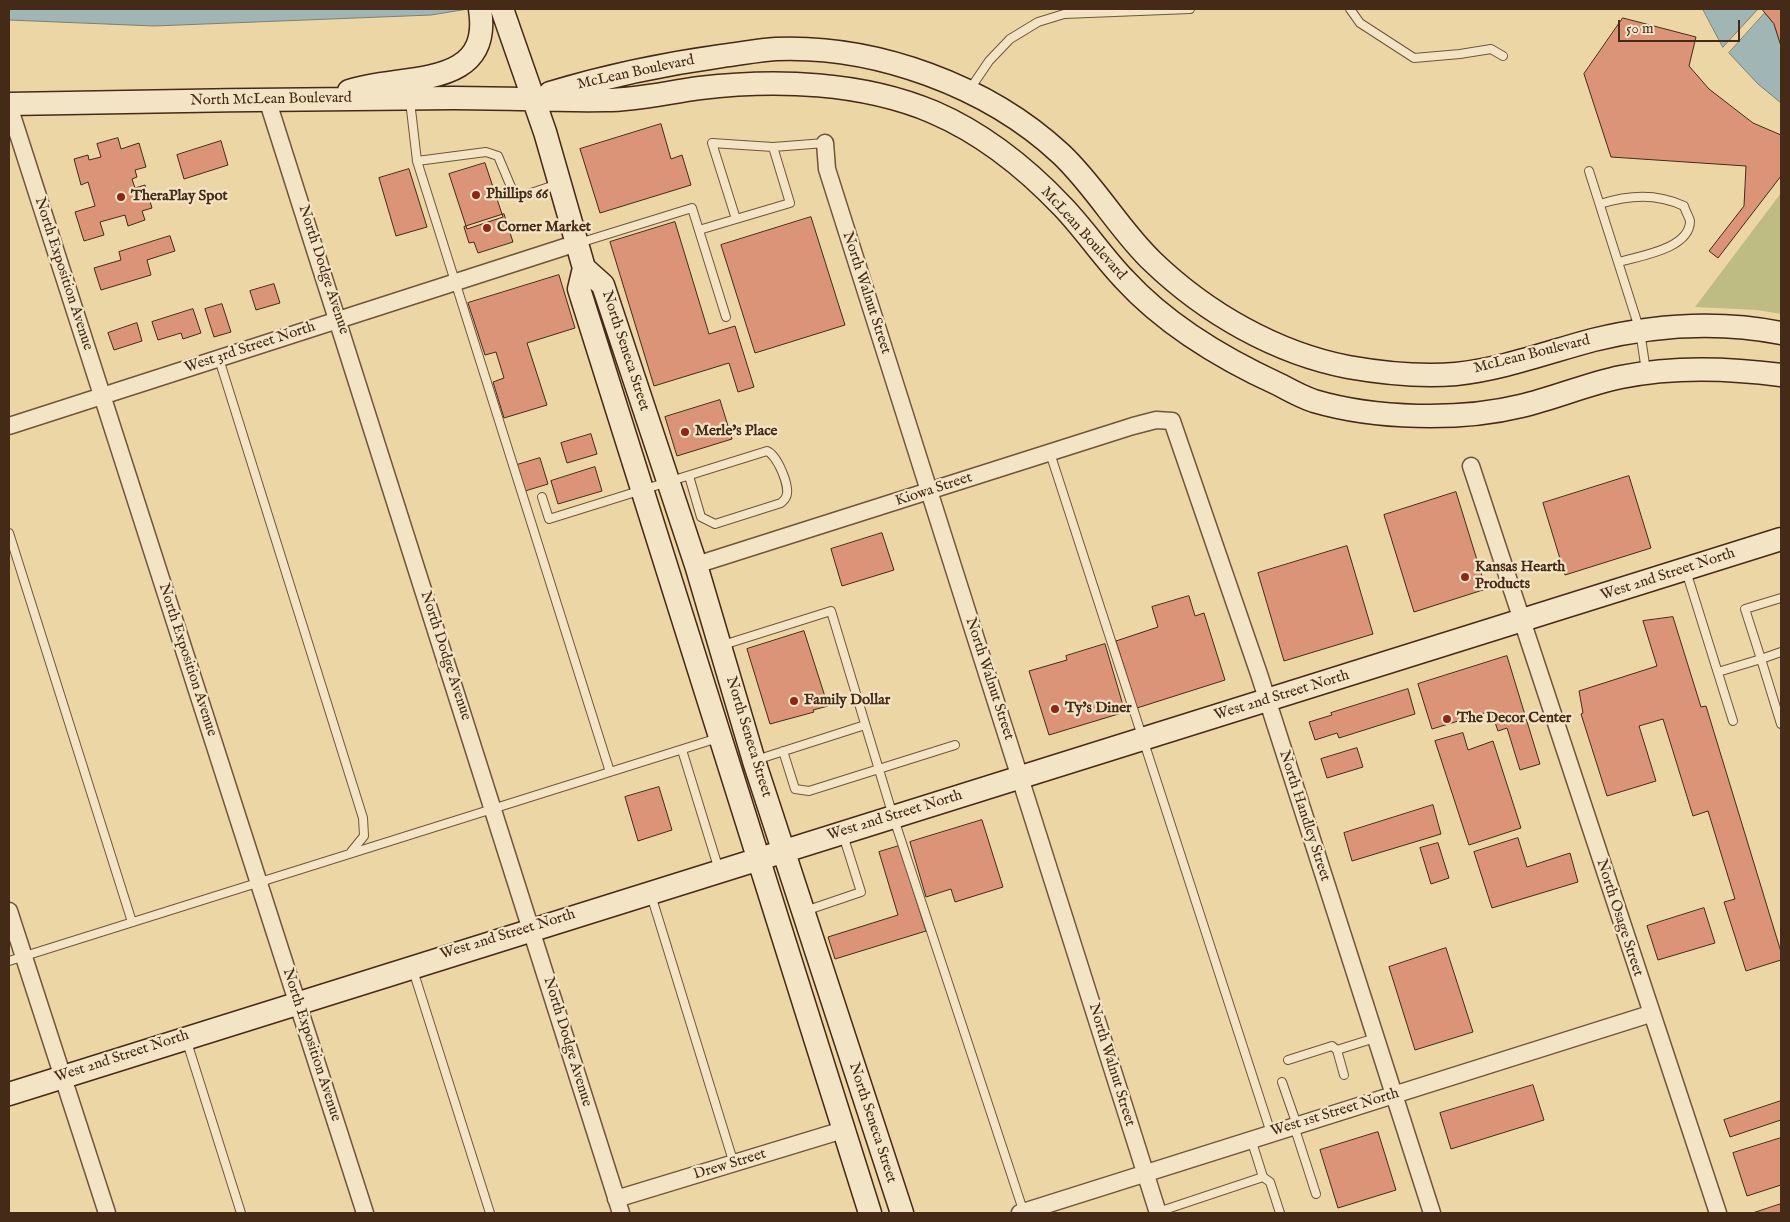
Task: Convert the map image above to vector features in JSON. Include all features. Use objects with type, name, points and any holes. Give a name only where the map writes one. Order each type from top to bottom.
[{"type":"main road","points":[[325,99],[368,84],[439,76],[453,71],[467,62],[476,47],[480,31],[480,9]]},
{"type":"main road","name":"North Seneca Street","points":[[504,16],[534,98],[584,268],[579,289],[870,1213]]},
{"type":"main road","name":"McLean Boulevard","points":[[534,98],[601,78],[689,61],[774,49],[814,50],[864,56],[922,72],[968,92],[1022,124],[1061,154],[1094,190],[1152,262],[1227,320],[1284,347],[1346,367],[1406,373],[1456,374],[1521,362],[1593,340],[1640,331],[1708,325],[1781,334]]},
{"type":"main road","name":"McLean Boulevard","points":[[534,98],[610,101],[707,87],[775,84],[844,88],[892,99],[934,113],[987,142],[1023,168],[1064,208],[1126,282],[1198,342],[1257,374],[1312,400],[1359,410],[1418,416],[1467,416],[1520,406],[1610,379],[1646,373],[1732,370],[1781,375]]},
{"type":"main road","name":"North McLean Boulevard","points":[[9,105],[267,99],[534,98]]},
{"type":"main road","name":"North Seneca Street","points":[[584,268],[603,285],[678,479],[696,565],[754,761],[902,1213]]},
{"type":"main road","name":"West 2nd Street North","points":[[9,1094],[411,965],[1267,701],[1780,538]]},
{"type":"street","name":"North Dodge Avenue","points":[[267,99],[339,320],[619,1206]]},
{"type":"street","name":"North Exposition Avenue","points":[[9,105],[365,1213]]},
{"type":"street","name":"North Walnut Street","points":[[825,143],[827,169],[1158,1212]]},
{"type":"street","name":"West 3rd Street North","points":[[9,426],[577,243]]},
{"type":"street","name":"Kiowa Street","points":[[696,565],[1132,426],[1156,420],[1172,421]]},
{"type":"street","name":"North Handley Street","points":[[1172,421],[1267,701],[1432,1213]]},
{"type":"street","name":"North Osage Street","points":[[1471,466],[1650,1014],[1718,1213]]},
{"type":"street","points":[[9,911],[16,959],[64,1076],[107,1213]]},
{"type":"street","name":"West 1st Street North","points":[[1023,1213],[1251,1139],[1650,1014]]},
{"type":"street","name":"Drew Street","points":[[619,1206],[734,1164],[843,1130]]},
{"type":"lane","points":[[968,92],[989,62],[1010,39],[1038,22],[1064,14],[1190,9]]},
{"type":"lane","points":[[1350,9],[1360,23],[1414,58],[1492,49],[1503,56]]},
{"type":"lane","points":[[410,99],[417,162],[610,772]]},
{"type":"lane","points":[[736,219],[712,143],[773,148],[825,143]]},
{"type":"lane","points":[[699,230],[790,203],[773,148]]},
{"type":"lane","points":[[417,162],[486,152],[498,156],[514,194],[522,196],[559,184]]},
{"type":"lane","points":[[1589,171],[1640,331],[1646,373]]},
{"type":"lane","points":[[1600,204],[1622,197],[1640,196],[1668,199],[1684,206],[1690,221],[1685,237],[1673,246],[1618,262]]},
{"type":"lane","points":[[577,243],[692,208],[726,317]]},
{"type":"lane","points":[[219,359],[363,818],[364,836],[350,852]]},
{"type":"lane","points":[[542,497],[549,519],[767,451],[777,459],[787,490],[786,497],[781,503],[715,524],[701,517],[678,479]]},
{"type":"lane","points":[[1050,453],[1271,1133]]},
{"type":"lane","points":[[9,533],[132,922]]},
{"type":"lane","points":[[1686,569],[1733,721]]},
{"type":"lane","points":[[1781,598],[1746,609],[1781,724]]},
{"type":"lane","points":[[721,646],[830,611],[893,816],[1023,1213]]},
{"type":"lane","points":[[1718,672],[1781,652]]},
{"type":"lane","points":[[754,761],[865,725]]},
{"type":"lane","points":[[16,959],[350,852],[720,738]]},
{"type":"lane","points":[[783,751],[795,789],[809,791],[955,745]]},
{"type":"lane","points":[[682,750],[719,870]]},
{"type":"lane","points":[[804,912],[861,892],[842,832]]},
{"type":"lane","points":[[650,891],[734,1164]]},
{"type":"lane","points":[[411,965],[490,1213]]},
{"type":"lane","points":[[185,1037],[241,1213]]},
{"type":"lane","points":[[1337,1050],[1375,1038]]},
{"type":"lane","points":[[1288,1060],[1332,1046],[1337,1050],[1344,1075]]},
{"type":"lane","points":[[1282,1082],[1316,1194]]},
{"type":"lane","points":[[1251,1139],[1263,1177],[1270,1182],[1280,1213]]},
{"type":"lane","points":[[1158,1212],[1263,1177]]},
{"type":"shaded area","points":[[1781,193],[1781,314],[1757,310],[1695,307]]},
{"type":"water","points":[[9,9],[468,9],[431,15],[154,26],[9,20]]},
{"type":"water","points":[[1703,9],[1758,9],[1723,47]]},
{"type":"water","points":[[1765,13],[1774,24],[1781,46],[1781,103],[1758,84],[1729,53]]},
{"type":"building","points":[[1762,9],[1781,9],[1781,46],[1774,24]]},
{"type":"building","points":[[1623,18],[1696,37],[1689,66],[1709,89],[1753,123],[1781,135],[1781,176],[1718,258],[1709,251],[1744,206],[1746,166],[1611,157],[1584,74]]},
{"type":"building","points":[[661,124],[671,159],[682,155],[691,185],[600,213],[580,149]]},
{"type":"building","name":"TheraPlay Spot","points":[[118,138],[121,149],[139,143],[146,167],[135,170],[137,177],[132,179],[135,188],[145,185],[152,208],[142,211],[145,220],[128,226],[125,215],[100,222],[104,235],[84,241],[75,212],[95,206],[88,182],[81,185],[74,159],[88,155],[89,160],[101,157],[97,144]]},
{"type":"building","points":[[221,141],[228,165],[184,179],[177,155]]},
{"type":"building","points":[[485,163],[503,217],[467,229],[449,174]]},
{"type":"building","points":[[409,169],[427,227],[396,236],[379,178]]},
{"type":"building","points":[[504,214],[513,242],[478,253],[474,242],[469,243],[464,227]]},
{"type":"building","points":[[811,217],[845,325],[755,353],[721,245]]},
{"type":"building","points":[[675,222],[709,334],[735,326],[754,387],[738,392],[729,363],[654,386],[610,242]]},
{"type":"building","points":[[170,236],[175,251],[147,260],[151,275],[101,290],[94,268],[121,260],[119,252]]},
{"type":"building","points":[[559,275],[575,328],[527,343],[547,405],[504,418],[493,382],[504,378],[496,352],[485,355],[468,303]]},
{"type":"building","points":[[274,284],[280,303],[256,310],[250,291]]},
{"type":"building","points":[[222,304],[231,332],[214,337],[205,309]]},
{"type":"building","points":[[193,309],[201,333],[183,339],[181,333],[158,340],[152,322]]},
{"type":"building","points":[[137,323],[142,341],[114,350],[108,333]]},
{"type":"building","points":[[720,400],[732,439],[677,456],[665,417]]},
{"type":"building","points":[[591,434],[597,454],[567,463],[561,443]]},
{"type":"building","points":[[540,458],[548,484],[525,491],[517,465]]},
{"type":"building","points":[[595,467],[602,491],[558,504],[551,481]]},
{"type":"building","points":[[1629,476],[1651,548],[1565,575],[1543,503]]},
{"type":"building","points":[[1456,492],[1486,589],[1414,612],[1384,515]]},
{"type":"building","points":[[882,533],[894,570],[842,586],[831,549]]},
{"type":"building","points":[[1347,546],[1373,634],[1284,661],[1258,573]]},
{"type":"building","points":[[1189,596],[1195,616],[1204,613],[1225,680],[1137,708],[1116,641],[1158,627],[1152,607]]},
{"type":"building","points":[[1673,617],[1701,707],[1706,706],[1781,952],[1781,960],[1746,971],[1724,902],[1735,899],[1708,811],[1693,816],[1663,719],[1639,726],[1656,781],[1607,796],[1581,714],[1583,713],[1579,691],[1657,666],[1643,621]]},
{"type":"building","points":[[804,631],[828,706],[813,710],[814,712],[770,724],[747,649]]},
{"type":"building","points":[[1105,644],[1125,712],[1049,735],[1029,671],[1067,660],[1066,656]]},
{"type":"building","name":"The Decor Center","points":[[1507,656],[1540,764],[1520,770],[1507,728],[1498,731],[1491,711],[1432,729],[1418,684]]},
{"type":"building","points":[[1408,689],[1415,714],[1339,738],[1337,733],[1315,740],[1309,722],[1332,715],[1331,713]]},
{"type":"building","points":[[1463,733],[1468,750],[1493,741],[1521,828],[1469,845],[1435,741]]},
{"type":"building","points":[[1357,748],[1363,767],[1327,778],[1321,759]]},
{"type":"building","points":[[659,787],[672,830],[638,841],[625,797]]},
{"type":"building","points":[[1433,805],[1441,834],[1352,861],[1344,833]]},
{"type":"building","points":[[982,820],[1003,887],[955,902],[951,889],[926,897],[910,842]]},
{"type":"building","points":[[1518,838],[1527,867],[1570,853],[1578,882],[1492,908],[1474,852]]},
{"type":"building","points":[[1438,843],[1449,878],[1431,884],[1420,848]]},
{"type":"building","points":[[899,846],[926,931],[835,959],[828,937],[898,915],[879,852]]},
{"type":"building","points":[[1704,908],[1715,943],[1658,960],[1647,926]]},
{"type":"building","points":[[1446,948],[1473,1032],[1415,1050],[1389,967]]},
{"type":"building","points":[[1533,1085],[1544,1120],[1451,1149],[1440,1113]]},
{"type":"building","points":[[1781,1101],[1781,1120],[1730,1137],[1724,1120]]},
{"type":"building","points":[[1378,1132],[1396,1190],[1338,1208],[1320,1150]]},
{"type":"building","points":[[1781,1138],[1781,1185],[1747,1196],[1733,1153]]},
{"type":"building","points":[[1781,1204],[1781,1213],[1753,1213]]},
{"type":"place","name":"Phillips 66","points":[[476,195]]},
{"type":"place","name":"TheraPlay Spot","points":[[121,197]]},
{"type":"place","name":"Corner Market","points":[[487,228]]},
{"type":"place","name":"Merle's Place","points":[[685,432]]},
{"type":"place","name":"Kansas Hearth Products","points":[[1465,577]]},
{"type":"place","name":"Family Dollar","points":[[794,701]]},
{"type":"place","name":"Ty's Diner","points":[[1055,709]]},
{"type":"place","name":"The Decor Center","points":[[1447,719]]}]
